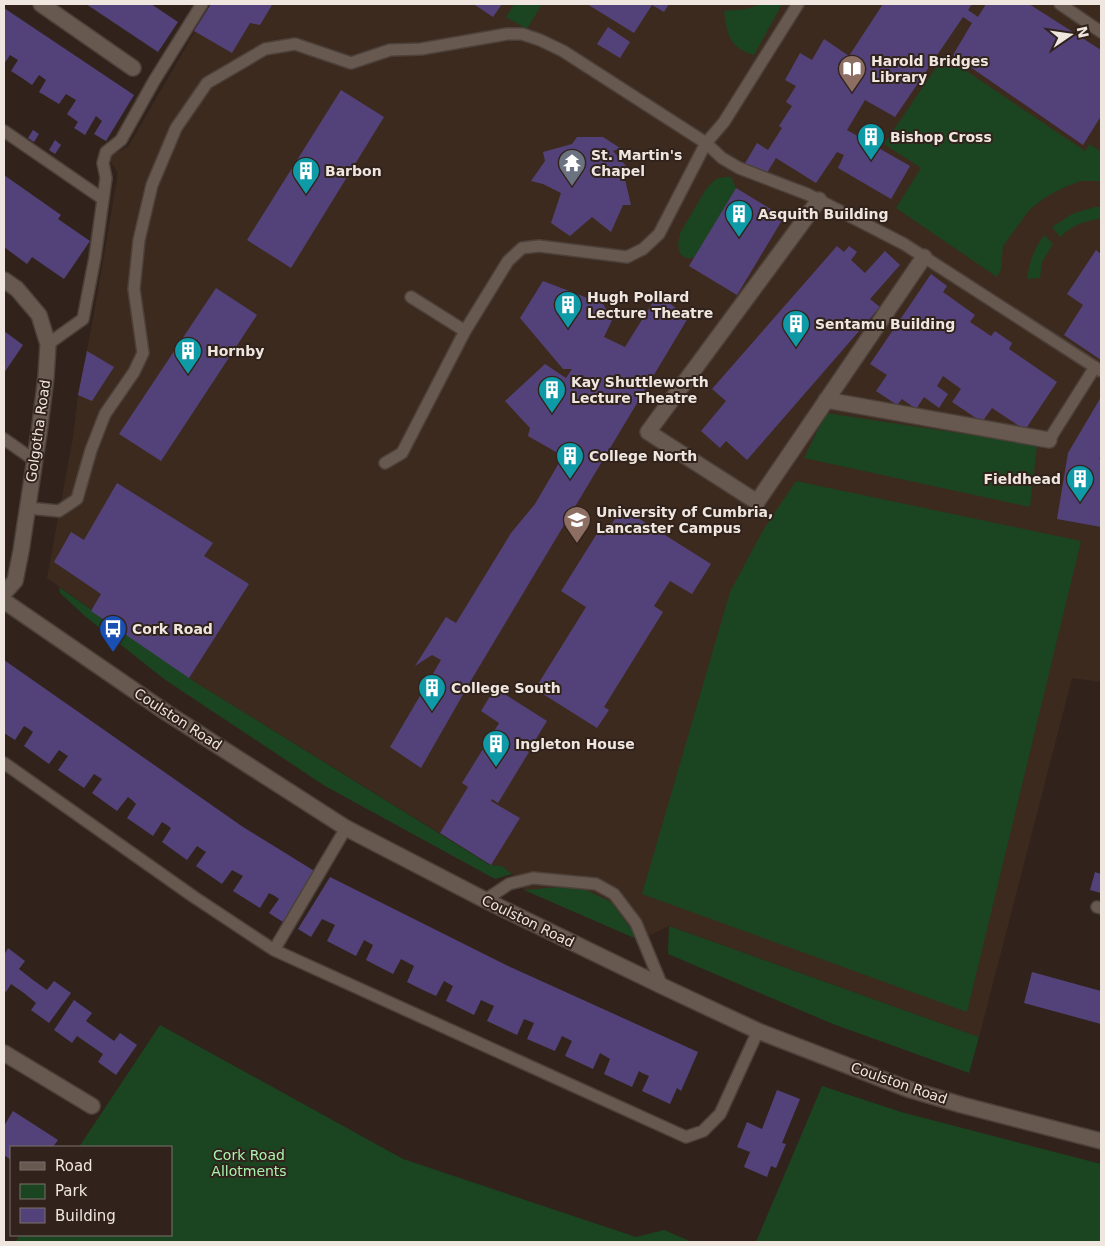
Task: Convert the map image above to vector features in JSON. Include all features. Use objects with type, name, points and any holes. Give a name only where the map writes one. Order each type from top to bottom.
[{"type":"street","points":[[41,4],[133,68]]},
{"type":"street","points":[[819,200],[648,432],[757,502],[924,256]]},
{"type":"street","name":"Golgotha Road","points":[[4,280],[16,289],[39,315],[48,344],[46,377],[28,508],[15,581],[4,593]]},
{"type":"street","points":[[826,400],[1049,440]]},
{"type":"street","name":"Coulston Road","points":[[4,601],[167,713],[346,828],[485,900],[758,1031],[908,1089],[1101,1141]]},
{"type":"street","points":[[4,1053],[92,1106]]},
{"type":"lane","points":[[48,344],[83,319],[95,257],[106,178],[103,164],[106,152],[121,140],[154,81],[202,4]]},
{"type":"lane","points":[[385,463],[402,454],[465,331],[508,261],[522,248],[539,246],[627,257],[643,249],[660,234],[706,143],[733,108],[798,4]]},
{"type":"lane","points":[[1060,4],[1101,32]]},
{"type":"lane","points":[[28,508],[59,511],[78,499],[91,450],[105,414],[134,372],[143,353],[134,289],[139,240],[152,186],[176,128],[208,83],[236,65],[265,50],[294,44],[351,63],[390,50],[421,49],[506,34],[522,34],[563,50],[706,143],[722,158],[739,168],[819,200],[904,244],[1098,369],[1049,440]]},
{"type":"lane","points":[[4,131],[103,199]]},
{"type":"lane","points":[[411,297],[465,331]]},
{"type":"lane","points":[[4,439],[34,460]]},
{"type":"lane","points":[[6,769],[274,950],[686,1137],[703,1131],[720,1114],[758,1031]]},
{"type":"lane","points":[[274,950],[346,828]]},
{"type":"lane","points":[[485,900],[509,884],[533,878],[596,884],[614,894],[636,924],[662,986]]},
{"type":"shaded area","name":"University of Cumbria, Lancaster Campus","points":[[211,4],[1101,4],[1101,682],[1072,678],[979,1037],[669,926],[639,940],[524,890],[512,874],[502,866],[491,865],[195,682],[47,578],[118,173],[110,160],[111,155],[128,147]]},
{"type":"green space","points":[[514,4],[542,4],[527,29],[506,17]]},
{"type":"green space","points":[[761,4],[782,4],[754,55],[734,44],[726,27],[724,11],[746,9]]},
{"type":"green space","points":[[944,56],[1085,151],[1090,144],[1101,152],[1101,181],[1080,181],[1046,197],[1030,209],[1003,246],[1001,269],[997,277],[896,208],[921,168],[884,144]]},
{"type":"green space","points":[[731,177],[736,188],[694,258],[686,258],[680,254],[678,245],[680,233],[706,189],[716,179]]},
{"type":"green space","points":[[1101,207],[1101,219],[1079,224],[1060,237],[1052,227],[1072,214]]},
{"type":"green space","points":[[1044,235],[1053,244],[1042,262],[1040,278],[1027,279],[1037,245]]},
{"type":"green space","points":[[826,413],[1037,445],[1030,507],[804,458]]},
{"type":"green space","points":[[796,481],[1081,541],[967,1012],[642,894],[730,592],[762,532]]},
{"type":"green space","points":[[59,587],[195,682],[490,865],[502,866],[512,874],[495,879],[325,786],[164,679],[86,617],[60,593]]},
{"type":"green space","points":[[561,887],[586,890],[611,902],[639,940],[524,890]]},
{"type":"green space","points":[[669,926],[979,1037],[969,1073],[833,1024],[668,954]]},
{"type":"green space","name":"Cork Road Allotments","points":[[160,1025],[403,1159],[636,1237],[664,1230],[692,1242],[15,1242],[19,1236],[172,1236],[172,1146],[80,1146]]},
{"type":"green space","points":[[822,1086],[901,1112],[1101,1164],[1101,1242],[756,1242]]},
{"type":"building","points":[[86,4],[151,4],[178,22],[158,52]]},
{"type":"building","points":[[211,4],[272,5],[260,25],[250,23],[232,53],[194,31]]},
{"type":"building","points":[[475,4],[502,4],[493,17]]},
{"type":"building","points":[[587,4],[669,4],[664,12],[652,5],[634,33]]},
{"type":"building","name":"Harold Bridges Library","points":[[883,4],[972,4],[968,10],[978,17],[986,4],[1029,4],[1101,50],[1101,116],[1083,145],[953,55],[972,23],[963,17],[895,117],[865,100],[847,130],[910,166],[891,199],[838,168],[844,155],[837,152],[816,183],[776,158],[765,176],[744,165],[757,143],[768,150],[782,128],[779,126],[792,106],[786,102],[796,86],[785,80],[800,53],[812,60],[824,39],[849,56]]},
{"type":"building","points":[[4,8],[134,95],[106,141],[94,134],[102,121],[96,116],[85,135],[74,128],[78,122],[67,114],[76,100],[66,94],[59,104],[39,92],[46,80],[39,75],[32,85],[11,71],[18,60],[10,55],[4,64]]},
{"type":"building","points":[[608,27],[630,42],[620,58],[597,44]]},
{"type":"building","name":"Barbon","points":[[341,90],[384,117],[291,268],[247,240]]},
{"type":"building","points":[[33,130],[39,134],[34,142],[28,138]]},
{"type":"building","points":[[577,137],[603,137],[620,148],[613,151],[632,173],[624,175],[631,205],[623,205],[611,232],[592,217],[570,236],[551,223],[561,193],[543,184],[531,181],[545,161],[543,152],[572,144]]},
{"type":"building","points":[[55,140],[61,145],[55,154],[49,150]]},
{"type":"building","points":[[4,175],[61,215],[58,219],[90,241],[64,279],[32,257],[27,264],[4,247]]},
{"type":"building","name":"Asquith Building","points":[[736,188],[784,217],[737,295],[689,266]]},
{"type":"building","name":"Sentamu Building","points":[[837,246],[844,252],[849,246],[857,252],[851,260],[865,273],[885,251],[900,265],[870,299],[880,307],[747,460],[726,441],[720,448],[701,431],[726,401],[712,389]]},
{"type":"building","points":[[1096,250],[1101,254],[1101,360],[1064,335],[1083,305],[1067,294]]},
{"type":"building","points":[[931,274],[947,286],[943,292],[975,315],[970,322],[991,336],[995,331],[1012,343],[1009,349],[1057,382],[1025,430],[992,408],[982,422],[952,402],[961,389],[943,376],[937,386],[948,394],[939,408],[924,397],[916,409],[902,399],[897,405],[876,391],[887,375],[870,364]]},
{"type":"building","points":[[543,281],[603,304],[612,320],[604,337],[625,347],[658,294],[688,318],[473,677],[421,768],[390,747],[441,660],[432,655],[415,666],[446,617],[456,623],[511,533],[535,504],[563,456],[528,436],[530,428],[505,401],[545,364],[566,378],[572,369],[563,369],[520,318]]},
{"type":"building","name":"Hornby","points":[[216,288],[257,315],[161,461],[119,434]]},
{"type":"building","points":[[4,331],[23,345],[4,373]]},
{"type":"building","points":[[87,351],[114,367],[92,401],[78,395]]},
{"type":"building","name":"Fieldhead","points":[[1101,397],[1101,456],[1099,459],[1101,459],[1101,527],[1057,519],[1068,453]]},
{"type":"building","points":[[117,483],[213,543],[204,556],[249,584],[189,678],[91,611],[101,594],[54,562],[71,532],[84,540]]},
{"type":"building","points":[[622,508],[711,564],[692,594],[670,581],[654,606],[663,612],[604,707],[609,710],[597,728],[535,689],[586,607],[561,591],[598,532],[604,536]]},
{"type":"building","points":[[4,660],[243,827],[316,872],[283,922],[269,913],[279,899],[275,896],[269,893],[260,908],[233,891],[243,876],[232,870],[222,884],[196,866],[206,852],[197,846],[187,860],[162,842],[171,828],[167,825],[162,822],[153,836],[127,818],[136,804],[128,797],[117,811],[92,793],[102,779],[94,774],[84,788],[58,770],[68,756],[59,750],[49,764],[24,746],[33,732],[29,729],[24,726],[15,740],[4,733]]},
{"type":"building","name":"Ingleton House","points":[[495,688],[547,721],[531,747],[523,742],[520,747],[529,752],[498,803],[492,799],[491,801],[520,818],[491,865],[440,833],[468,787],[462,783],[499,723],[481,711]]},
{"type":"building","points":[[1095,872],[1101,874],[1101,893],[1090,890]]},
{"type":"building","points":[[330,877],[506,965],[698,1052],[681,1091],[677,1088],[670,1104],[642,1091],[649,1076],[639,1071],[632,1087],[604,1074],[610,1059],[600,1053],[593,1069],[565,1056],[572,1041],[562,1036],[555,1051],[527,1039],[534,1023],[524,1019],[517,1035],[487,1021],[494,1006],[481,1000],[474,1015],[446,1001],[453,986],[444,981],[436,996],[407,982],[414,966],[401,959],[393,974],[366,960],[373,945],[364,940],[356,956],[327,941],[335,925],[322,919],[311,937],[298,929]]},
{"type":"building","points":[[8,948],[25,961],[19,969],[47,990],[54,981],[71,993],[49,1023],[31,1010],[36,1003],[24,993],[11,984],[6,992],[4,990],[4,955]]},
{"type":"building","points":[[1032,972],[1101,991],[1101,1024],[1024,1003]]},
{"type":"building","points":[[74,1000],[92,1013],[86,1021],[114,1041],[120,1033],[137,1045],[116,1075],[98,1062],[103,1054],[77,1036],[72,1043],[54,1030]]},
{"type":"building","points":[[777,1090],[800,1099],[782,1143],[786,1144],[776,1168],[771,1166],[767,1177],[744,1167],[750,1152],[737,1147],[747,1122],[762,1129]]},
{"type":"building","points":[[13,1111],[58,1140],[54,1146],[10,1146],[10,1159],[4,1155],[4,1126]]},
{"type":"place","name":"Harold Bridges Library","points":[[852,93]]},
{"type":"place","name":"Bishop Cross","points":[[871,161]]},
{"type":"place","name":"St. Martin's Chapel","points":[[572,187]]},
{"type":"place","name":"Barbon","points":[[306,195]]},
{"type":"place","name":"Asquith Building","points":[[739,238]]},
{"type":"place","name":"Hugh Pollard Lecture Theatre","points":[[568,329]]},
{"type":"place","name":"Sentamu Building","points":[[796,348]]},
{"type":"place","name":"Hornby","points":[[188,375]]},
{"type":"place","name":"Kay Shuttleworth Lecture Theatre","points":[[552,414]]},
{"type":"place","name":"College North","points":[[570,480]]},
{"type":"place","name":"Fieldhead","points":[[1080,503]]},
{"type":"place","name":"University of Cumbria, Lancaster Campus","points":[[577,544]]},
{"type":"place","name":"Cork Road","points":[[113,653]]},
{"type":"place","name":"College South","points":[[432,712]]},
{"type":"place","name":"Ingleton House","points":[[496,768]]}]
